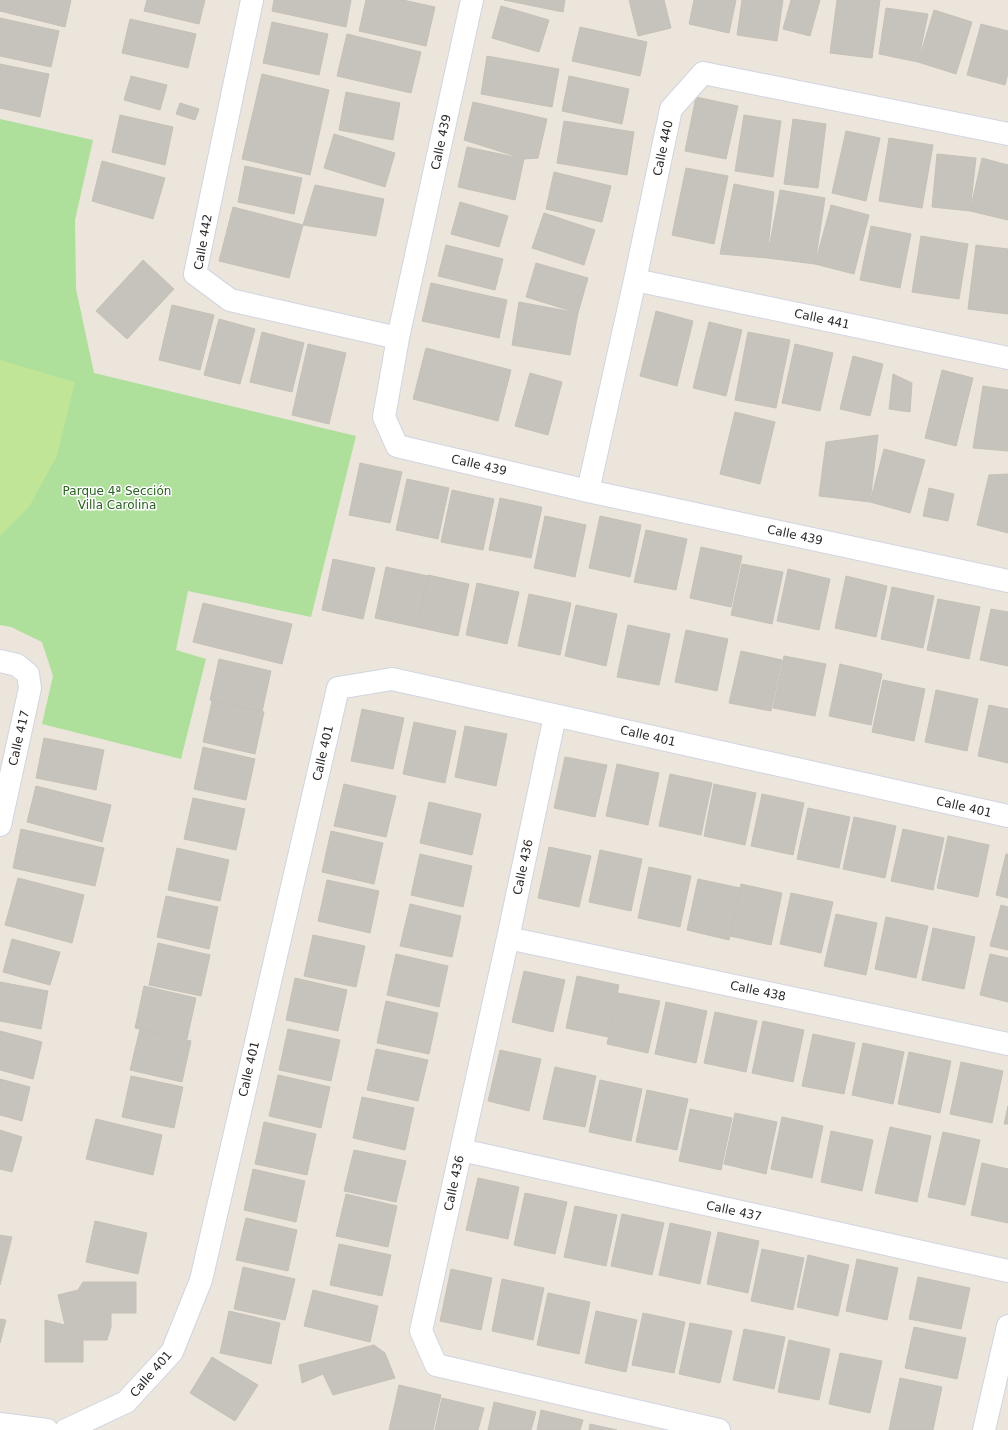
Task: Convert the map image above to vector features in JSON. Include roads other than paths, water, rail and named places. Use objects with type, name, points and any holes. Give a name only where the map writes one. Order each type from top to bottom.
[{"type":"street","name":"Calle 442","points":[[252,0],[196,274],[230,300],[398,338]]},
{"type":"street","name":"Calle 439","points":[[472,0],[398,338],[384,417],[397,446],[588,491],[1008,581]]},
{"type":"street","name":"Calle 440","points":[[588,491],[635,280],[671,108],[703,73],[1008,134]]},
{"type":"street","name":"Calle 441","points":[[635,280],[1008,358]]},
{"type":"street","name":"Calle 417","points":[[0,661],[17,665],[28,674],[30,688],[0,825]]},
{"type":"street","name":"Calle 401","points":[[66,1430],[126,1402],[172,1352],[201,1280],[338,688],[392,679],[1008,816]]},
{"type":"street","name":"Calle 436","points":[[555,716],[508,938],[421,1331],[436,1365],[718,1430]]},
{"type":"street","name":"Calle 438","points":[[508,938],[1008,1044]]},
{"type":"street","name":"Calle 437","points":[[461,1150],[1008,1271]]},
{"type":"street","points":[[984,1430],[1008,1326]]},
{"type":"street","points":[[0,1424],[47,1430]]},
{"type":"park label","name":"Parque 4ª Sección Villa Carolina","points":[[117,498]]}]
